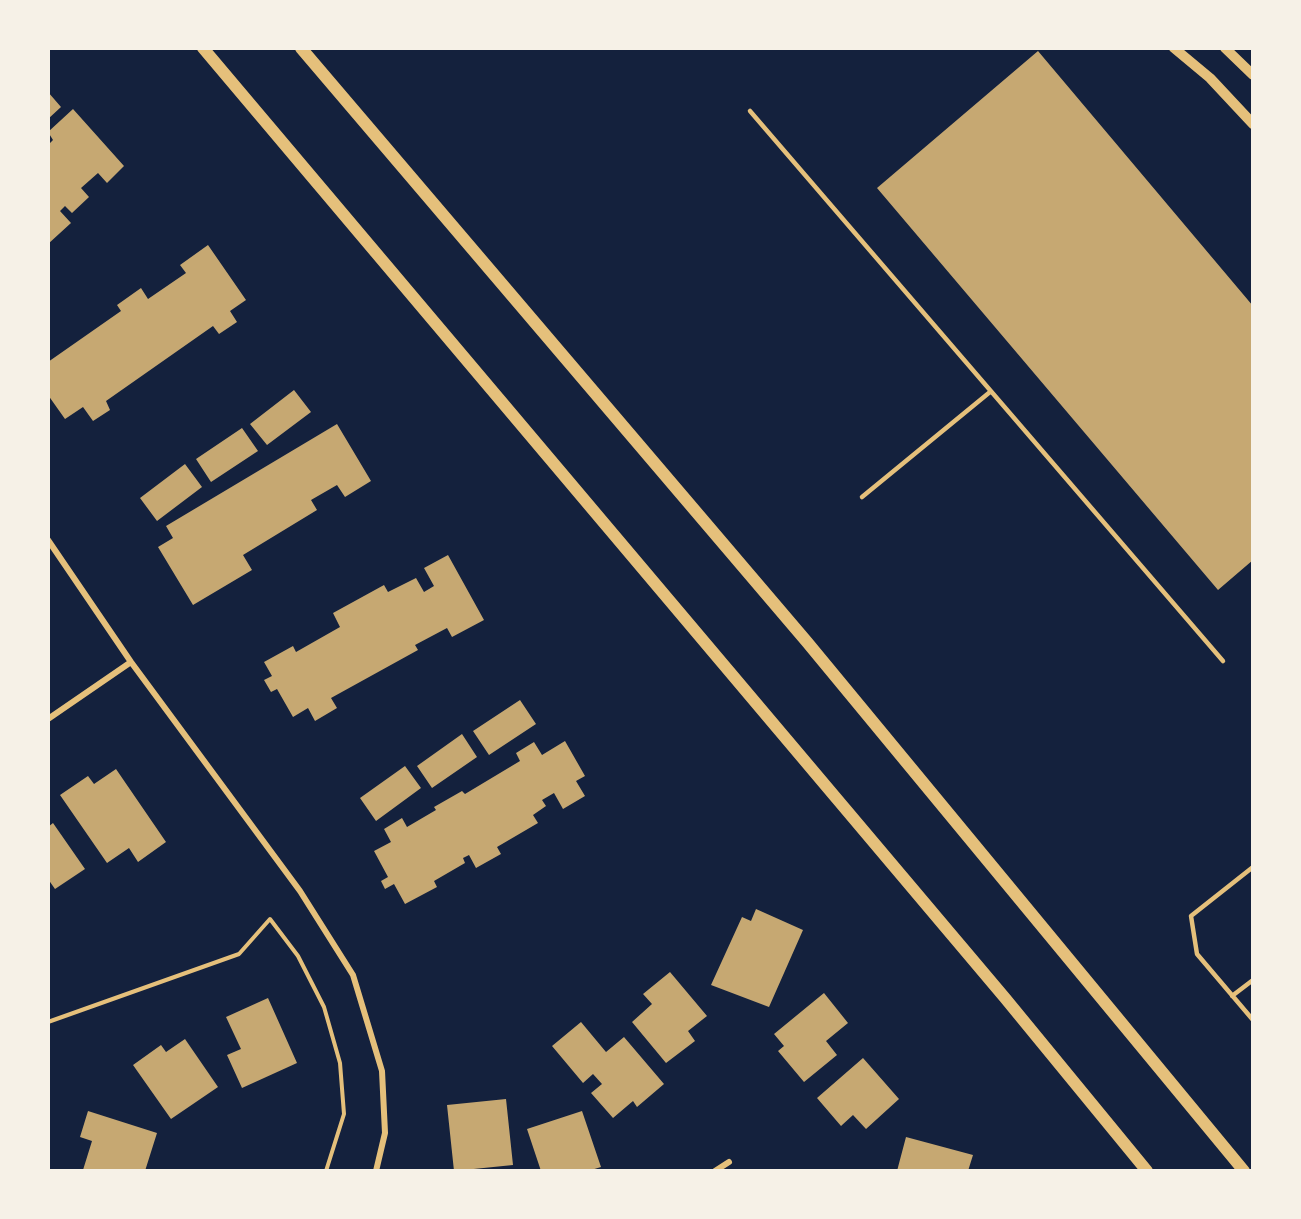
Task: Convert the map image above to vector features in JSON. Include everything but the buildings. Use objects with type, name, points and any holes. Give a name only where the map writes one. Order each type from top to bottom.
[{"type":"main road","points":[[203,48],[982,971],[1147,1171]]},
{"type":"main road","points":[[301,48],[799,633],[1244,1171]]},
{"type":"street","points":[[1174,48],[1210,78],[1253,124]]},
{"type":"street","points":[[1225,48],[1253,75]]},
{"type":"street","points":[[48,540],[131,662],[300,891],[353,975],[382,1071],[385,1133],[376,1171]]},
{"type":"street","points":[[48,719],[131,662]]},
{"type":"street","points":[[716,1171],[729,1162]]},
{"type":"lane","points":[[750,111],[1223,661]]},
{"type":"lane","points":[[862,497],[990,392]]},
{"type":"lane","points":[[1253,867],[1191,916],[1197,954],[1253,1020]]},
{"type":"lane","points":[[1232,996],[1253,980]]},
{"type":"path","points":[[48,1022],[239,954],[270,919],[298,956],[324,1007],[340,1064],[344,1114],[326,1171]]}]
